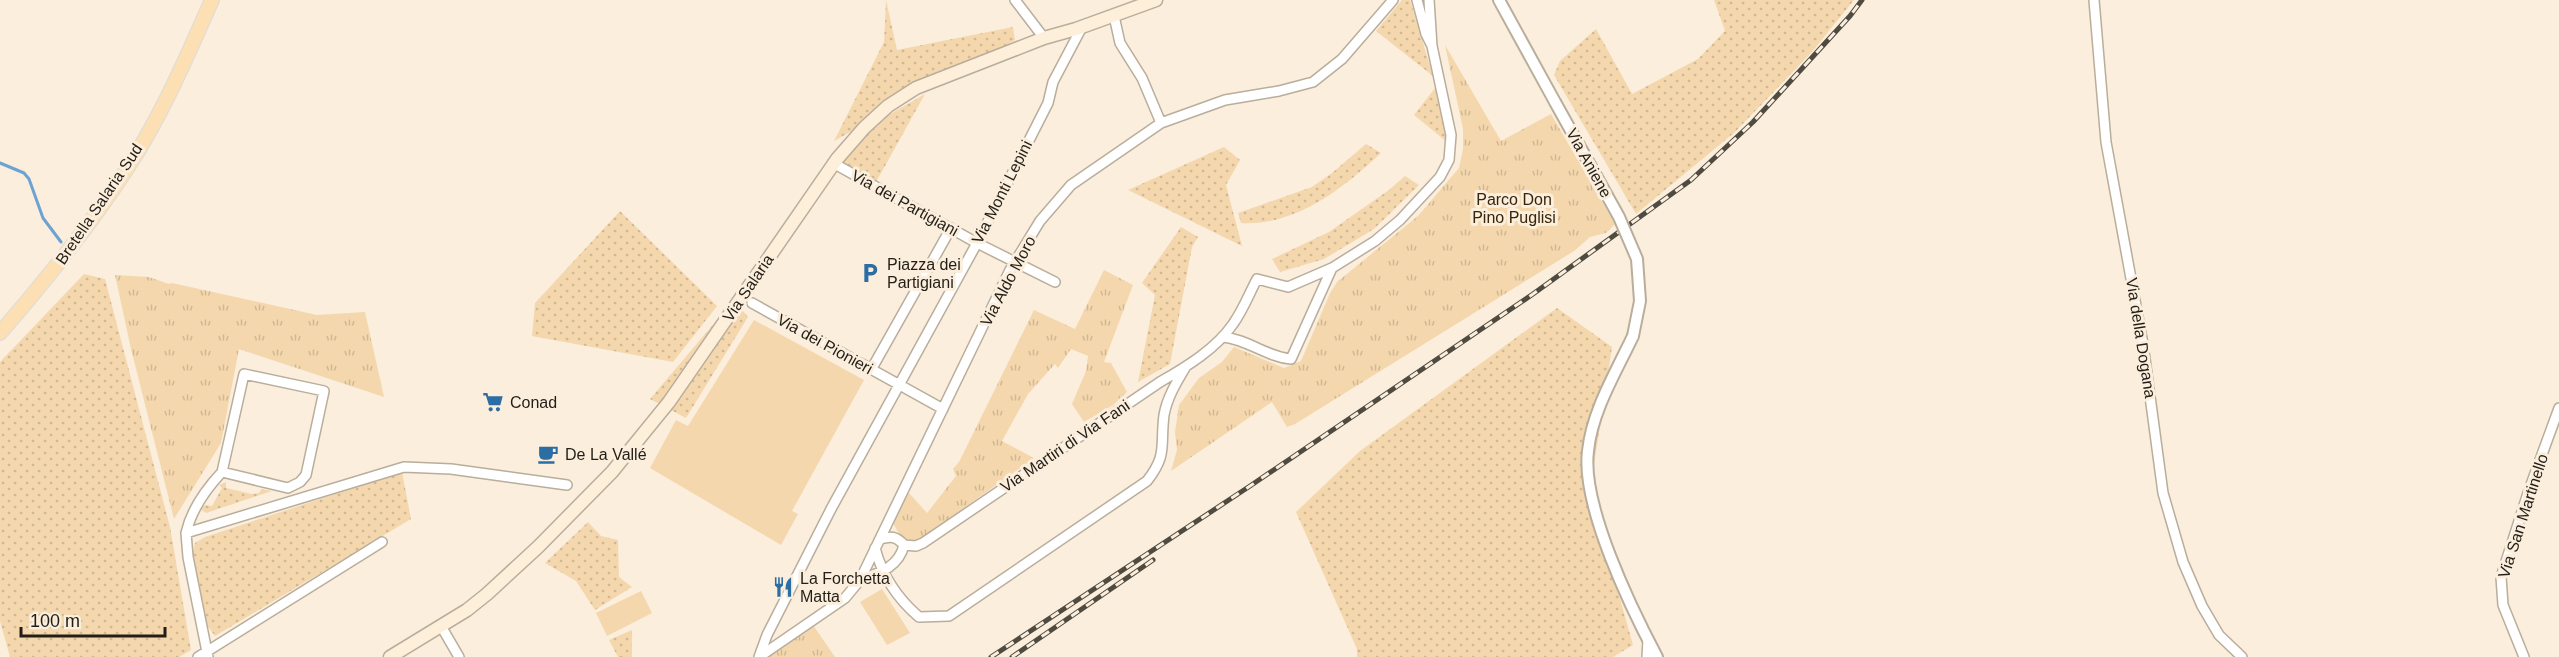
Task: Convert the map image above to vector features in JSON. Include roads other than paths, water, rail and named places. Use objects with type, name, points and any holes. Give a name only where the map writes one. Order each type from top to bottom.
[{"type":"main road","name":"Bretella Salaria Sud","points":[[0,333],[59,265],[129,166],[178,75],[212,0]]},
{"type":"main road","name":"Via Salaria","points":[[390,657],[467,610],[499,583],[612,472],[669,402],[834,163],[864,128],[888,106],[916,88],[1044,38],[1156,0]]},
{"type":"street","points":[[1015,0],[1044,38]]},
{"type":"street","name":"Via Aldo Moro","points":[[759,657],[845,598],[860,580],[1015,262],[1040,221],[1071,185],[1161,123],[1225,100],[1279,91],[1313,82],[1342,59],[1393,0]]},
{"type":"street","points":[[1418,0],[1426,34],[1432,46]]},
{"type":"street","points":[[1429,0],[1432,46]]},
{"type":"street","name":"Via Aniene","points":[[1499,0],[1627,233],[1638,259],[1640,301],[1633,336],[1593,429],[1587,466],[1596,513],[1623,586],[1657,657]]},
{"type":"street","name":"Via della Dogana","points":[[2094,0],[2106,142],[2145,353],[2163,494],[2183,562],[2202,606],[2219,635],[2242,657]]},
{"type":"street","points":[[1114,16],[1120,43],[1142,78],[1161,123]]},
{"type":"street","name":"Via Monti Lepini","points":[[759,657],[767,635],[821,530],[977,243],[1048,103],[1053,82],[1082,27]]},
{"type":"street","name":"Via Martiri di Via Fani","points":[[878,544],[890,536],[916,546],[923,543],[1160,382],[1185,368],[1223,337],[1234,323],[1257,279],[1288,288],[1332,268],[1375,241],[1400,220],[1440,177],[1449,160],[1451,135],[1432,46]]},
{"type":"street","name":"Via dei Partigiani","points":[[834,163],[977,243]]},
{"type":"street","points":[[871,370],[951,228]]},
{"type":"street","points":[[977,243],[1055,282]]},
{"type":"street","points":[[1223,337],[1233,338],[1280,358],[1290,359],[1332,268]]},
{"type":"street","name":"Via dei Pionieri","points":[[752,303],[898,385]]},
{"type":"street","points":[[878,544],[884,571],[903,604],[919,617],[949,616],[1146,481],[1157,467],[1163,454],[1164,413],[1173,389],[1185,368]]},
{"type":"street","points":[[208,654],[188,557],[186,534],[190,519],[213,481],[222,472],[244,374],[324,391],[306,474],[300,482],[288,488],[222,472]]},
{"type":"street","points":[[898,385],[943,409]]},
{"type":"street","name":"Via San Martinello","points":[[2524,657],[2503,605],[2501,577],[2559,408]]},
{"type":"street","points":[[186,534],[404,467],[451,469],[567,485]]},
{"type":"street","points":[[860,580],[884,571],[901,557],[901,542],[890,516]]},
{"type":"street","points":[[198,657],[208,654],[382,542]]},
{"type":"street","points":[[441,626],[459,657]]},
{"type":"street","points":[[1647,657],[1648,640]]},
{"type":"waterway","points":[[0,163],[24,173],[29,179],[43,218],[61,242]]},
{"type":"railway","points":[[991,657],[1250,486],[1533,294],[1691,180],[1753,122],[1862,0]]},
{"type":"railway","points":[[1012,657],[1153,560]]},
{"type":"place","name":"Piazza dei Partigiani","points":[[870,273]]},
{"type":"place","name":"Conad","points":[[493,402]]},
{"type":"place","name":"De La Vallé","points":[[548,454]]},
{"type":"place","name":"La Forchetta Matta","points":[[783,587]]},
{"type":"park label","name":"Parco Don Pino Puglisi","points":[[1514,208]]}]
